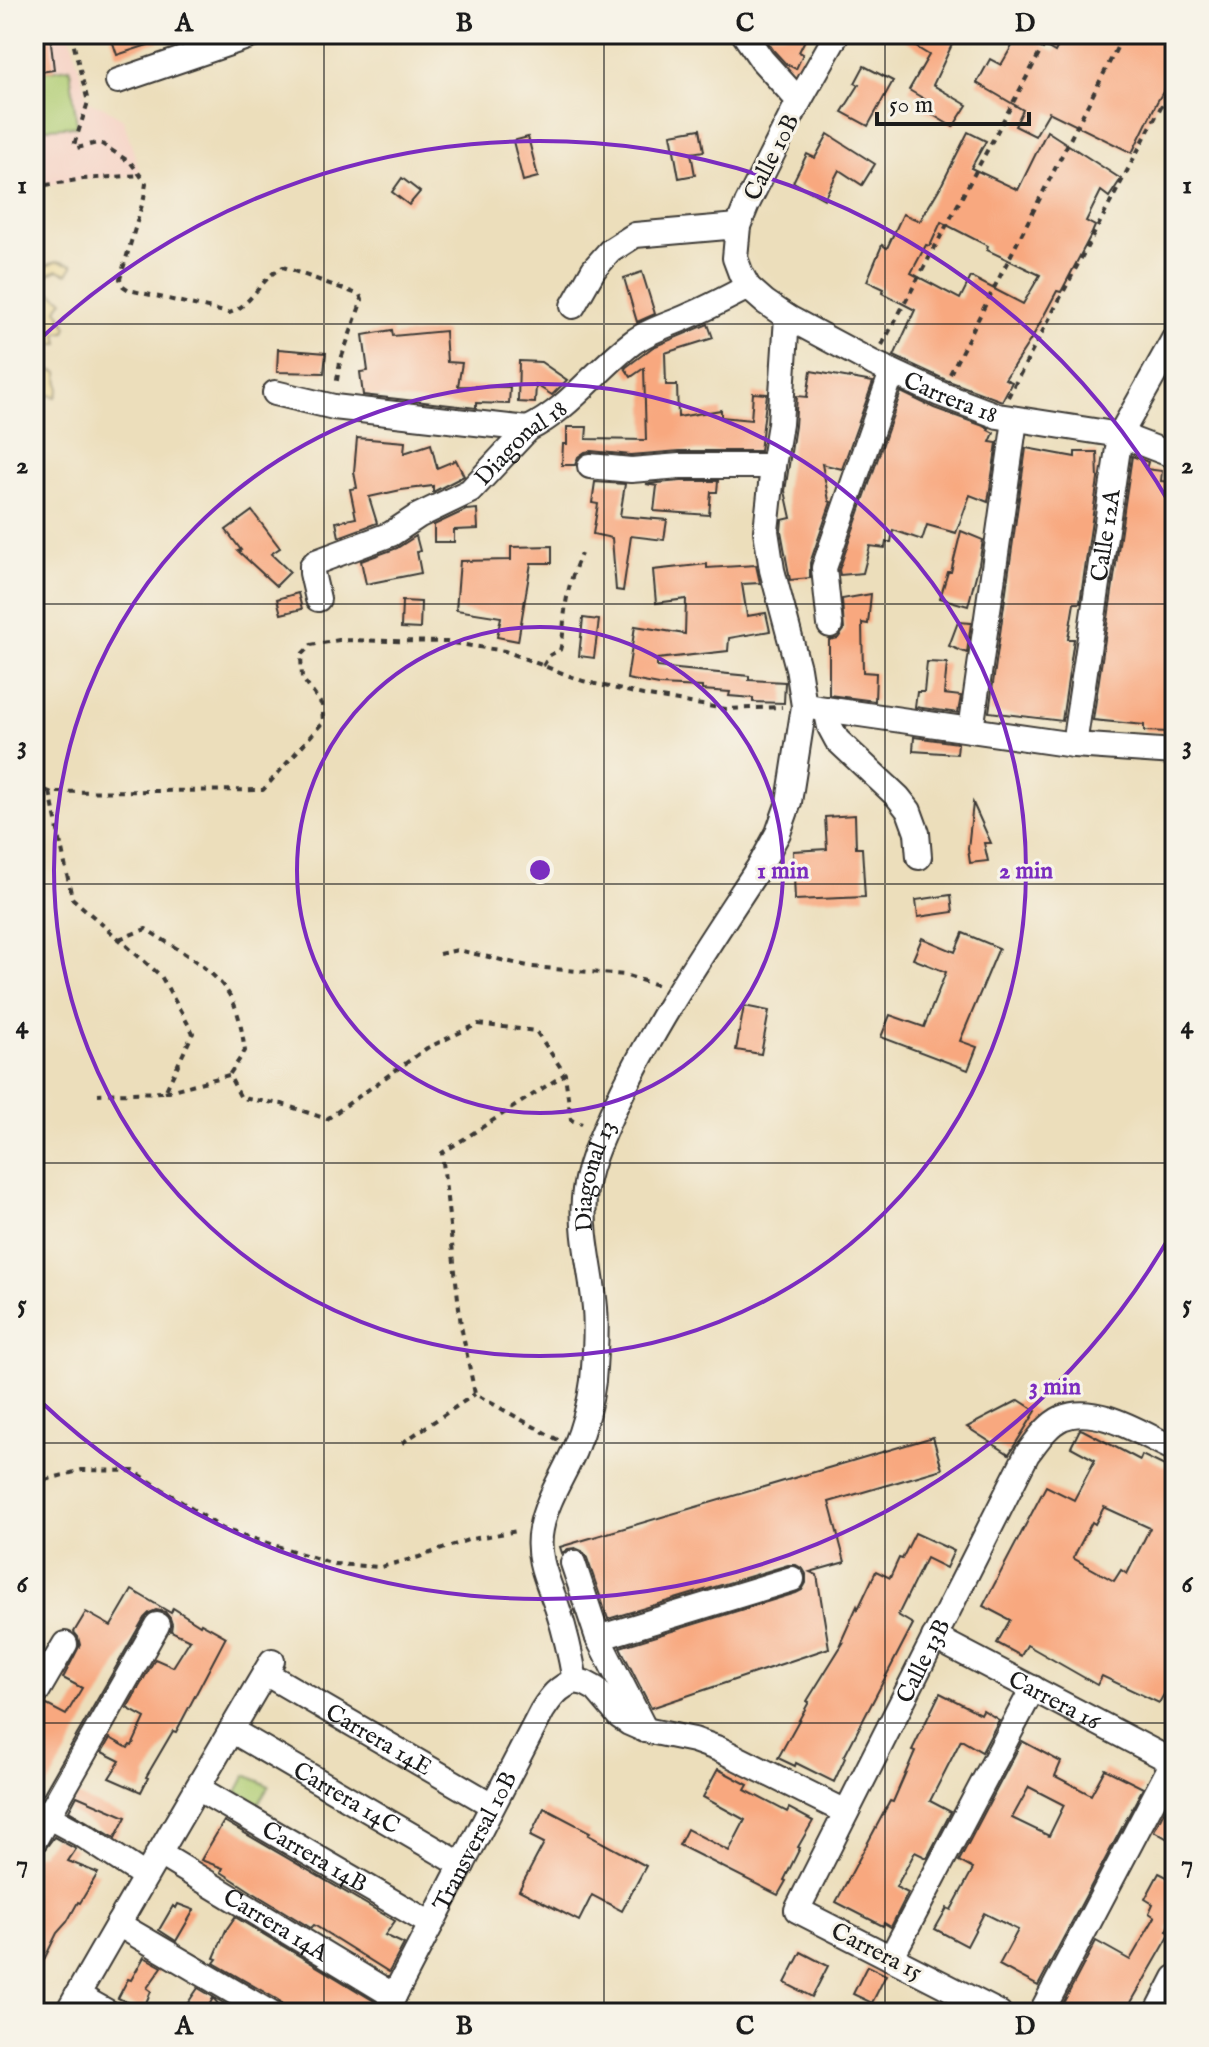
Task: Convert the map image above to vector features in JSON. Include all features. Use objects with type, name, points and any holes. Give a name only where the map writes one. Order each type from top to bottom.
[{"type":"street","points":[[118,81],[256,34]]},
{"type":"street","points":[[744,34],[762,60],[799,101]]},
{"type":"street","name":"Calle 10B","points":[[748,287],[735,258],[738,226],[799,101],[837,34]]},
{"type":"street","points":[[573,306],[594,269],[610,251],[635,235],[738,226]]},
{"type":"street","name":"Carrera 18","points":[[748,287],[787,317],[940,394],[1006,418],[1120,435],[1175,456]]},
{"type":"street","name":"Diagonal 18","points":[[318,599],[312,573],[316,562],[391,534],[418,516],[470,491],[528,429],[541,423],[574,396],[633,342],[748,287]]},
{"type":"street","points":[[787,317],[784,381],[766,531],[768,552],[798,668],[815,708],[837,740],[909,811],[917,833],[919,857]]},
{"type":"street","name":"Calle 12A","points":[[1074,745],[1120,435],[1175,337]]},
{"type":"street","points":[[830,625],[824,568],[882,367]]},
{"type":"street","points":[[275,393],[334,407],[528,429]]},
{"type":"street","points":[[971,730],[1006,418]]},
{"type":"street","points":[[590,466],[631,470],[680,466],[773,466]]},
{"type":"street","points":[[815,708],[1074,745],[1175,752]]},
{"type":"street","name":"Diagonal 13","points":[[575,1681],[564,1628],[542,1566],[539,1545],[548,1505],[586,1418],[592,1383],[595,1311],[584,1199],[590,1170],[627,1080],[778,833],[815,708]]},
{"type":"street","name":"Calle 13B","points":[[797,1910],[1027,1454],[1043,1433],[1060,1419],[1080,1413],[1103,1416],[1175,1449]]},
{"type":"street","points":[[573,1563],[598,1638],[645,1730]]},
{"type":"street","points":[[598,1638],[792,1579]]},
{"type":"street","points":[[34,1841],[41,1813],[157,1625]]},
{"type":"street","name":"Carrera 16","points":[[934,1637],[1174,1762]]},
{"type":"street","points":[[34,1697],[65,1644]]},
{"type":"street","name":"Carrera 14E","points":[[231,1730],[269,1667],[492,1805]]},
{"type":"street","points":[[575,1681],[596,1689],[619,1716],[645,1730],[694,1740],[719,1749],[846,1812]]},
{"type":"street","name":"Transversal 10B","points":[[390,2004],[553,1694],[575,1681]]},
{"type":"street","points":[[891,1958],[1033,1688]]},
{"type":"street","points":[[109,2013],[72,2004],[231,1730]]},
{"type":"street","name":"Carrera 14C","points":[[231,1730],[462,1865]]},
{"type":"street","points":[[1041,2013],[1174,1762]]},
{"type":"street","name":"Carrera 14B","points":[[199,1789],[431,1924]]},
{"type":"street","points":[[41,1813],[84,1836],[145,1876]]},
{"type":"street","name":"Carrera 14A","points":[[158,1853],[390,2004]]},
{"type":"street","name":"Carrera 15","points":[[797,1910],[999,2013]]},
{"type":"street","points":[[118,1924],[270,2013]]},
{"type":"street","points":[[1157,2013],[1175,1978]]},
{"type":"path","points":[[71,34],[88,102],[74,145],[77,148],[102,144],[131,163],[146,183],[120,279],[123,286],[229,313],[239,310],[261,284],[283,267],[360,295],[362,300],[340,362],[334,407]]},
{"type":"path","points":[[882,367],[1050,34]]},
{"type":"path","points":[[940,394],[1124,34]]},
{"type":"path","points":[[1006,418],[1175,80]]},
{"type":"path","points":[[34,187],[83,179],[141,175]]},
{"type":"path","points":[[543,666],[550,655],[560,650],[572,574],[581,554]]},
{"type":"path","points":[[34,786],[50,792],[263,790],[323,722],[322,705],[302,678],[301,655],[311,645],[339,640],[446,642],[505,651],[583,681],[726,709],[815,708]]},
{"type":"path","points":[[50,792],[72,898],[161,976],[193,1033],[165,1092]]},
{"type":"path","points":[[98,1094],[165,1092],[229,1075],[245,1051],[238,1013],[229,994],[208,970],[146,929],[119,939]]},
{"type":"path","points":[[439,954],[458,950],[532,967],[624,975],[678,992]]},
{"type":"path","points":[[229,1075],[241,1098],[282,1104],[327,1119],[427,1048],[478,1024],[536,1031],[565,1074],[571,1120],[603,1133]]},
{"type":"path","points":[[565,1074],[442,1153],[461,1326],[475,1394],[574,1450]]},
{"type":"path","points":[[402,1443],[475,1394]]},
{"type":"path","points":[[34,1483],[82,1470],[134,1471],[223,1529],[334,1564],[381,1567],[471,1539],[541,1527]]},
{"type":"shaded area","points":[[34,34],[70,34],[88,102],[102,106],[123,119],[141,175],[83,179],[34,187]]},
{"type":"green space","points":[[70,68],[77,126],[34,129],[34,73]]},
{"type":"green space","points":[[246,1775],[269,1786],[259,1803],[237,1792]]},
{"type":"sand","points":[[57,261],[73,265],[67,274],[58,270],[46,275],[39,285],[63,300],[57,309],[67,326],[65,332],[57,333],[59,344],[44,344],[34,339],[34,279],[46,266]]},
{"type":"sand","points":[[34,367],[58,372],[56,397],[49,395],[34,400]]},
{"type":"building","points":[[34,34],[50,34],[54,70],[34,73]]},
{"type":"building","points":[[121,34],[171,34],[172,37],[117,55],[111,37]]},
{"type":"building","points":[[768,34],[808,34],[799,52],[803,54],[796,69],[786,64],[774,51],[766,39]]},
{"type":"building","points":[[895,34],[957,34],[933,85],[967,105],[953,127],[921,108],[926,100],[909,90],[929,55]]},
{"type":"building","points":[[1019,34],[1055,52],[1064,34],[1175,34],[1175,72],[1132,153],[1049,112],[1035,136],[1015,126],[1023,110],[977,83],[990,59],[1001,65]]},
{"type":"building","points":[[864,66],[893,81],[868,126],[842,112],[859,85],[855,83]]},
{"type":"building","points":[[700,129],[704,151],[691,153],[695,175],[679,178],[671,134]]},
{"type":"building","points":[[1047,131],[1121,179],[1109,197],[1101,191],[1086,221],[1095,226],[1092,233],[1061,292],[1057,291],[1005,379],[1012,382],[1002,401],[894,356],[915,310],[882,293],[884,289],[867,281],[882,245],[887,248],[903,214],[920,221],[968,132],[986,141],[971,168],[1018,190]],"holes":[[[941,222],[988,246],[987,250],[1040,275],[1023,304],[971,277],[960,299],[911,273],[926,245],[930,246]]]},
{"type":"building","points":[[828,134],[875,164],[862,185],[839,170],[824,199],[793,182],[807,154],[815,158]]},
{"type":"building","points":[[528,137],[538,177],[523,181],[513,141]]},
{"type":"building","points":[[402,178],[420,192],[409,205],[392,192]]},
{"type":"building","points":[[642,272],[655,314],[637,322],[624,278]]},
{"type":"building","points":[[708,324],[713,338],[665,353],[666,385],[677,385],[678,417],[721,410],[721,417],[751,420],[753,393],[767,394],[760,451],[680,451],[631,455],[591,451],[578,457],[575,465],[562,465],[567,427],[587,427],[586,439],[646,440],[644,368],[631,377],[625,368],[653,347]]},
{"type":"building","points":[[392,330],[393,336],[445,331],[447,362],[462,363],[458,386],[510,387],[509,404],[476,403],[476,408],[363,395],[360,372],[368,371],[363,335]]},
{"type":"building","points":[[278,349],[326,353],[324,373],[277,372]]},
{"type":"building","points":[[519,361],[541,362],[567,380],[552,395],[536,385],[535,403],[518,402]]},
{"type":"building","points":[[811,371],[873,382],[842,469],[822,464],[831,502],[810,563],[810,578],[790,580],[781,531],[782,520],[791,518],[785,491],[797,396],[807,397]]},
{"type":"building","points":[[901,392],[989,428],[994,433],[990,442],[997,443],[988,502],[970,495],[956,533],[927,525],[922,540],[893,530],[891,542],[886,542],[885,548],[870,546],[863,573],[840,575],[839,570]]},
{"type":"building","points":[[357,438],[405,442],[404,453],[431,444],[437,468],[456,460],[464,476],[433,492],[433,486],[369,497],[377,523],[339,537],[336,522],[356,518],[350,489],[357,488],[354,472]]},
{"type":"building","points":[[1026,448],[1075,457],[1075,452],[1097,452],[1098,479],[1080,603],[1074,603],[1068,639],[1074,639],[1062,721],[989,712]]},
{"type":"building","points":[[1132,456],[1148,462],[1146,469],[1162,471],[1161,481],[1175,482],[1175,676],[1171,675],[1170,732],[1144,731],[1144,725],[1093,720]]},
{"type":"building","points":[[718,481],[717,492],[711,492],[709,515],[654,511],[657,486],[646,484]]},
{"type":"building","points":[[595,482],[625,484],[620,516],[667,520],[664,540],[631,536],[623,591],[616,590],[612,538],[593,534],[598,504],[592,503]]},
{"type":"building","points":[[477,509],[478,529],[454,530],[454,542],[434,542],[434,525],[466,510]]},
{"type":"building","points":[[252,511],[280,548],[271,554],[290,572],[276,586],[238,551],[241,550],[226,530]]},
{"type":"building","points":[[961,531],[983,540],[968,606],[940,598],[948,572],[951,572]]},
{"type":"building","points":[[416,536],[421,573],[366,584],[361,561],[397,548]]},
{"type":"building","points":[[552,546],[552,563],[531,563],[518,641],[497,637],[501,617],[456,610],[460,561],[511,560],[511,547]]},
{"type":"building","points":[[707,564],[707,568],[756,565],[760,583],[742,584],[747,616],[766,613],[770,631],[729,638],[728,651],[657,659],[657,667],[785,682],[784,703],[753,702],[753,698],[729,696],[730,692],[627,679],[635,626],[685,634],[686,599],[656,603],[653,570]]},
{"type":"building","points":[[298,593],[302,609],[281,614],[277,599]]},
{"type":"building","points":[[871,594],[868,624],[862,623],[863,672],[876,673],[875,701],[829,695],[829,640],[838,638],[844,630],[842,599]]},
{"type":"building","points":[[402,601],[421,602],[420,629],[401,628]]},
{"type":"building","points":[[583,618],[599,620],[594,658],[579,656]]},
{"type":"building","points":[[958,622],[971,623],[967,653],[949,646]]},
{"type":"building","points":[[927,662],[947,663],[944,694],[961,696],[958,713],[915,707],[917,692],[924,692]]},
{"type":"building","points":[[914,737],[958,743],[957,754],[913,751]]},
{"type":"building","points":[[973,803],[991,843],[984,843],[988,861],[970,863],[968,849]]},
{"type":"building","points":[[855,815],[856,848],[862,848],[865,897],[795,900],[793,851],[827,849],[825,817]]},
{"type":"building","points":[[951,895],[953,912],[918,917],[916,900]]},
{"type":"building","points":[[963,933],[999,948],[960,1041],[977,1047],[968,1070],[881,1037],[890,1015],[924,1027],[946,972],[913,959],[922,938],[955,952]]},
{"type":"building","points":[[744,1006],[769,1011],[761,1054],[736,1050]]},
{"type":"building","points":[[1019,1400],[1036,1411],[1009,1454],[967,1427]]},
{"type":"building","points":[[1080,1429],[1140,1460],[1142,1455],[1175,1471],[1175,1675],[1159,1703],[1102,1676],[1097,1685],[1027,1645],[1021,1656],[997,1643],[1010,1620],[983,1606],[1046,1486],[1074,1500],[1095,1460],[1071,1447]],"holes":[[[1104,1507],[1150,1528],[1127,1574],[1121,1570],[1114,1581],[1073,1558],[1092,1522],[1095,1524]]]},
{"type":"building","points":[[933,1437],[942,1469],[829,1502],[845,1562],[810,1572],[817,1575],[829,1648],[651,1708],[620,1647],[796,1593],[806,1583],[806,1574],[796,1565],[788,1565],[608,1619],[587,1558],[575,1548],[562,1553],[560,1547]]},
{"type":"building","points":[[915,1533],[954,1551],[946,1568],[926,1558],[898,1615],[913,1624],[834,1782],[796,1763],[795,1766],[778,1758],[807,1701],[843,1643],[840,1644],[876,1571],[890,1578]]},
{"type":"building","points":[[132,1590],[171,1613],[173,1608],[226,1637],[176,1732],[173,1731],[146,1777],[141,1792],[109,1778],[120,1761],[102,1752],[110,1738],[128,1748],[132,1746],[145,1718],[127,1708],[155,1659],[173,1667],[190,1640],[171,1631],[172,1624],[165,1612],[156,1610],[149,1613],[42,1796],[34,1795],[34,1715],[47,1705],[66,1715],[82,1688],[63,1678],[80,1645],[74,1632],[86,1612],[111,1626]]},
{"type":"building","points":[[940,1693],[981,1714],[983,1710],[999,1720],[982,1752],[961,1740],[930,1801],[951,1812],[927,1858],[915,1852],[896,1887],[908,1893],[891,1927],[884,1923],[883,1926],[836,1902],[890,1801],[893,1802],[915,1751],[912,1750]]},
{"type":"building","points":[[1022,1741],[1061,1762],[1055,1776],[1091,1795],[1105,1769],[1143,1788],[1038,1986],[999,1965],[1018,1930],[984,1913],[967,1946],[935,1929],[947,1908],[951,1910],[973,1869],[959,1861]],"holes":[[[1029,1787],[1064,1805],[1049,1836],[1012,1818]]]},
{"type":"building","points":[[718,1769],[748,1785],[745,1790],[787,1812],[789,1808],[813,1821],[798,1847],[778,1895],[679,1845],[687,1829],[729,1851],[745,1820],[703,1797]]},
{"type":"building","points":[[1175,1790],[1175,1843],[1154,1831]]},
{"type":"building","points":[[77,1796],[126,1817],[115,1838],[69,1811]]},
{"type":"building","points":[[544,1808],[646,1866],[622,1911],[592,1895],[579,1921],[519,1890],[544,1843],[530,1836]]},
{"type":"building","points":[[224,1821],[395,1921],[385,1935],[404,1944],[389,1972],[314,1925],[311,1928],[252,1892],[221,1872],[223,1868],[201,1860]]},
{"type":"building","points":[[54,1837],[76,1849],[68,1861],[98,1873],[57,1933],[34,1980],[34,1856],[42,1853]]},
{"type":"building","points":[[1159,1873],[1175,1881],[1175,1915],[1167,1931],[1171,1933],[1125,2013],[1059,2011],[1096,1941],[1130,1960],[1155,1917],[1149,1913],[1153,1904],[1145,1899]]},
{"type":"building","points":[[178,1904],[194,1910],[176,1941],[159,1930],[173,1906],[176,1908]]},
{"type":"building","points":[[235,1917],[374,2001],[370,2013],[285,2013],[278,2000],[214,1963],[226,1930]]},
{"type":"building","points":[[801,1952],[828,1966],[812,1997],[785,1983]]},
{"type":"building","points":[[144,1957],[162,1967],[147,1988],[151,1991],[143,2010],[118,1998]]},
{"type":"building","points":[[867,1966],[886,1975],[872,2003],[853,1994]]},
{"type":"building","points":[[198,1988],[240,2013],[226,2013],[213,1998],[205,2013],[181,2013]]}]
